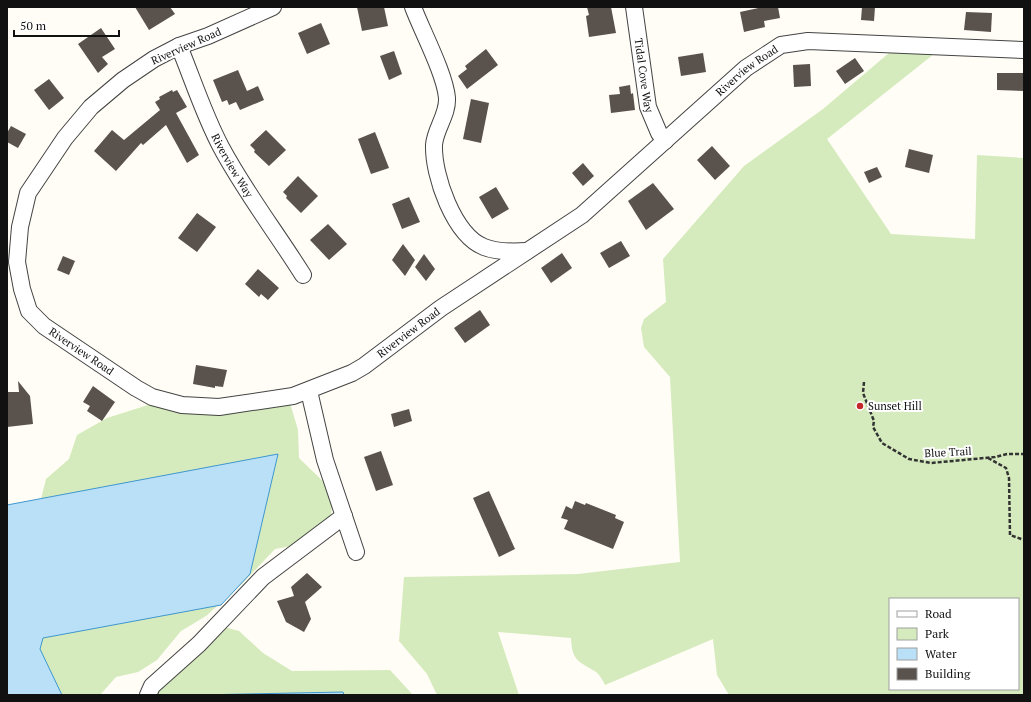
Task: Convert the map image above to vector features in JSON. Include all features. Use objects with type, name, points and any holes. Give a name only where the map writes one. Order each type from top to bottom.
[{"type":"street","name":"Riverview Road","points":[[273,7],[208,36],[179,46],[137,70],[102,97],[65,138],[28,193],[18,242],[18,268],[25,302],[29,310],[44,326],[152,397],[182,405],[219,407],[274,400],[309,391],[352,373],[364,366],[441,308],[582,215],[746,68],[782,45],[808,41],[1024,50]]},
{"type":"street","points":[[413,7],[440,74],[447,100],[444,114],[436,133],[434,145],[435,168],[444,195],[458,221],[474,241],[490,248],[512,252],[527,251]]},
{"type":"street","name":"Tidal Cove Way","points":[[634,7],[648,108],[659,133],[665,141]]},
{"type":"street","name":"Riverview Way","points":[[179,46],[201,107],[221,146],[237,175],[277,233],[303,275]]},
{"type":"street","points":[[309,391],[325,460],[356,552]]},
{"type":"street","points":[[148,695],[152,686],[199,644],[263,577],[344,516]]},
{"type":"path","name":"Blue Trail","points":[[864,382],[863,393],[874,421],[874,426],[882,443],[898,454],[909,459],[931,463],[988,458],[1007,454],[1024,454]]},
{"type":"path","name":"Blue Trail","points":[[988,458],[1006,468],[1009,478],[1010,535],[1024,540]]},
{"type":"green space","points":[[889,53],[934,54],[827,139],[891,234],[975,239],[977,155],[1024,158],[1024,695],[729,695],[717,675],[713,639],[605,685],[597,673],[577,660],[573,651],[571,638],[498,632],[519,695],[437,695],[427,674],[399,641],[404,577],[578,574],[680,562],[670,377],[644,347],[641,328],[644,319],[666,302],[663,259],[744,166],[823,109]]},
{"type":"green space","points":[[191,399],[290,403],[298,430],[299,458],[333,491],[331,517],[292,546],[275,549],[241,585],[206,616],[181,631],[157,660],[138,672],[116,677],[100,695],[57,695],[42,660],[7,510],[37,515],[46,479],[69,459],[77,435],[107,418],[148,405]]},
{"type":"green space","points":[[220,626],[239,631],[263,653],[292,671],[390,670],[413,695],[155,695],[176,666],[217,638]]},
{"type":"water","points":[[278,454],[250,574],[221,605],[43,638],[40,649],[62,695],[7,695],[7,505]]},
{"type":"water","points":[[343,692],[344,695],[198,695]]},
{"type":"building","points":[[135,7],[170,7],[175,14],[149,30]]},
{"type":"building","points":[[357,7],[384,7],[388,26],[362,31]]},
{"type":"building","points":[[587,7],[611,7],[616,33],[589,37],[586,16],[589,15]]},
{"type":"building","points":[[763,7],[778,7],[780,18],[764,21],[765,27],[744,32],[740,12]]},
{"type":"building","points":[[862,7],[875,7],[874,21],[861,20]]},
{"type":"building","points":[[966,12],[992,13],[991,32],[964,30]]},
{"type":"building","points":[[321,23],[330,44],[307,54],[298,33]]},
{"type":"building","points":[[101,28],[115,49],[102,57],[108,64],[98,73],[78,44]]},
{"type":"building","points":[[486,49],[498,65],[467,89],[458,76],[467,69],[465,66]]},
{"type":"building","points":[[394,51],[402,74],[389,80],[380,56]]},
{"type":"building","points":[[703,53],[706,72],[681,76],[678,57]]},
{"type":"building","points":[[855,58],[864,71],[845,84],[836,71]]},
{"type":"building","points":[[810,64],[811,86],[794,87],[793,65]]},
{"type":"building","points":[[238,70],[247,91],[258,86],[264,100],[240,110],[236,102],[229,105],[227,100],[222,102],[213,80]]},
{"type":"building","points":[[997,73],[1024,73],[1024,91],[997,90]]},
{"type":"building","points":[[49,79],[64,98],[49,110],[34,90]]},
{"type":"building","points":[[630,85],[631,94],[633,93],[635,110],[611,113],[609,95],[620,94],[619,87]]},
{"type":"building","points":[[172,90],[173,92],[177,90],[187,107],[176,113],[199,155],[187,163],[166,125],[143,145],[141,143],[116,171],[94,151],[112,130],[124,140],[160,110],[155,102],[160,99],[159,97]]},
{"type":"building","points":[[471,99],[489,103],[481,143],[463,139]]},
{"type":"building","points":[[11,126],[26,134],[18,148],[7,142],[7,133]]},
{"type":"building","points":[[266,130],[286,150],[269,166],[254,152],[255,150],[250,145]]},
{"type":"building","points":[[375,132],[389,168],[371,174],[358,139]]},
{"type":"building","points":[[712,146],[730,166],[715,180],[697,160]]},
{"type":"building","points":[[909,149],[933,155],[929,173],[905,167]]},
{"type":"building","points":[[583,163],[594,176],[583,186],[572,173]]},
{"type":"building","points":[[877,167],[882,177],[869,183],[864,172]]},
{"type":"building","points":[[298,176],[318,196],[301,213],[286,198],[287,196],[283,192]]},
{"type":"building","points":[[653,183],[674,209],[646,230],[628,201]]},
{"type":"building","points":[[496,187],[509,209],[492,219],[479,197]]},
{"type":"building","points":[[409,197],[420,222],[402,229],[392,204]]},
{"type":"building","points":[[197,213],[216,227],[197,252],[178,238]]},
{"type":"building","points":[[328,224],[347,244],[329,260],[310,240]]},
{"type":"building","points":[[621,241],[630,256],[609,268],[600,253]]},
{"type":"building","points":[[403,244],[415,260],[405,276],[392,260]]},
{"type":"building","points":[[562,253],[572,268],[551,283],[541,268]]},
{"type":"building","points":[[424,254],[435,269],[426,281],[415,267]]},
{"type":"building","points":[[63,256],[75,261],[69,275],[57,270]]},
{"type":"building","points":[[258,269],[279,288],[268,300],[261,294],[259,297],[245,284]]},
{"type":"building","points":[[480,310],[490,325],[465,343],[454,328]]},
{"type":"building","points":[[196,365],[227,370],[223,387],[215,386],[215,388],[193,384]]},
{"type":"building","points":[[18,381],[30,396],[33,424],[7,427],[7,392],[19,392]]},
{"type":"building","points":[[93,386],[115,402],[102,421],[87,411],[90,406],[83,402]]},
{"type":"building","points":[[409,409],[412,421],[394,427],[391,414]]},
{"type":"building","points":[[381,451],[393,485],[376,491],[364,457]]},
{"type":"building","points":[[489,491],[515,549],[499,557],[473,498]]},
{"type":"building","points":[[575,501],[585,505],[586,503],[616,515],[615,518],[624,522],[613,549],[564,529],[568,520],[561,518],[566,506],[572,509]]},
{"type":"building","points":[[307,573],[322,587],[305,602],[311,619],[304,632],[286,622],[277,601],[294,596],[291,587]]},
{"type":"place","name":"Sunset Hill","points":[[860,406]]}]
